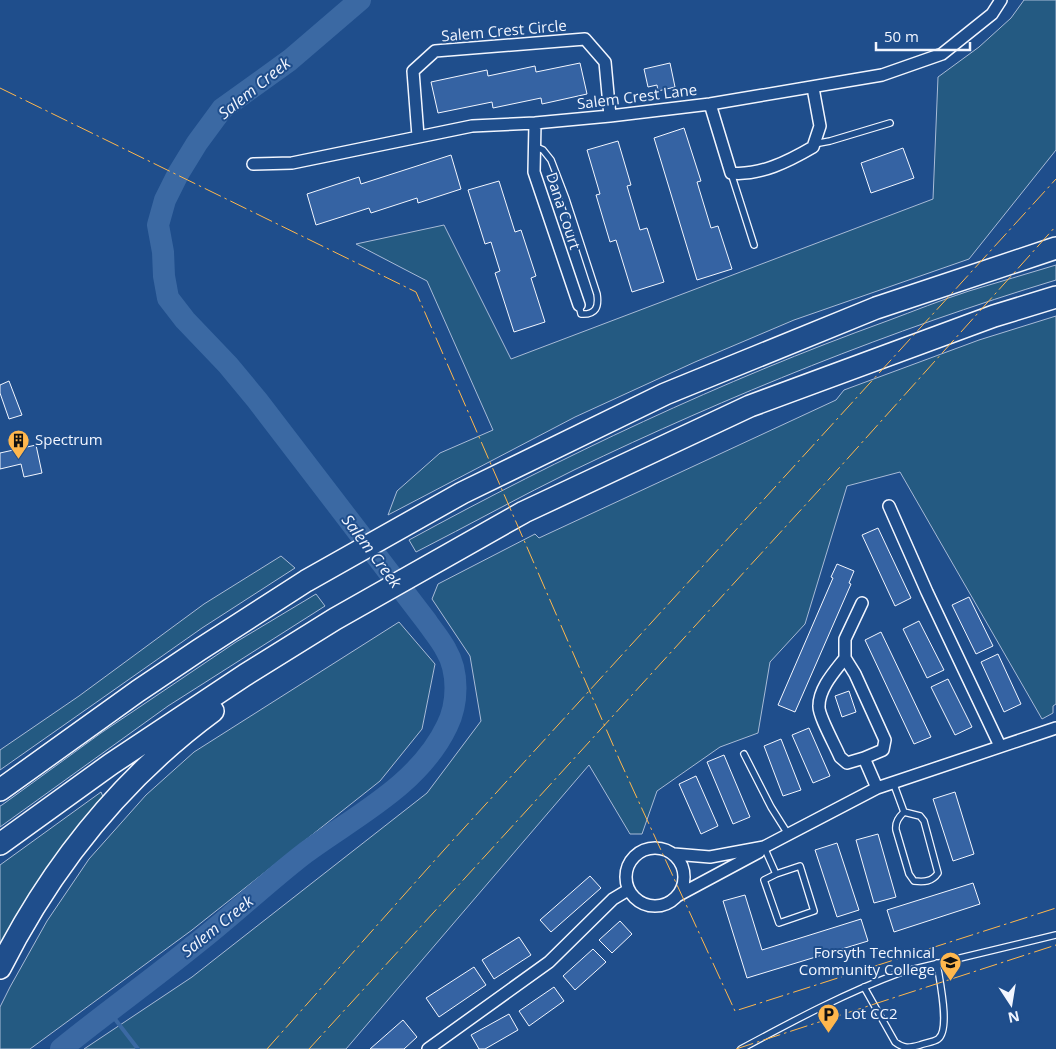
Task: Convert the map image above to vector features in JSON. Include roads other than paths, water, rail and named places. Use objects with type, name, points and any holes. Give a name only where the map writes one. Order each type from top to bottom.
[{"type":"highway","points":[[0,790],[138,691],[306,581],[462,493],[665,394],[876,308],[1056,248]]},
{"type":"highway","points":[[0,844],[111,764],[179,718],[335,619],[524,512],[750,406],[994,316],[1056,297]]},
{"type":"highway","points":[[0,968],[36,903],[58,870],[114,799],[146,766],[172,743],[216,709],[308,649],[335,619]]},
{"type":"street","name":"Salem Crest Lane","points":[[253,164],[292,163],[472,126],[535,123],[710,104],[882,76],[942,54],[992,14],[1002,0]]},
{"type":"street","name":"Salem Crest Circle","points":[[418,136],[413,71],[435,51],[585,39],[605,62],[610,116]]},
{"type":"street","points":[[710,104],[731,173],[744,174],[788,162],[813,147],[820,126],[813,88]]},
{"type":"street","name":"Dana Court","points":[[535,123],[534,172],[579,306]]},
{"type":"street","points":[[889,506],[927,592],[1000,746]]},
{"type":"street","points":[[845,658],[832,675],[821,696],[818,708],[840,757],[847,763],[884,750],[885,740],[855,674],[845,658],[845,639],[862,603]]},
{"type":"street","points":[[677,896],[682,888],[684,870],[674,854],[665,849],[655,847],[645,849],[636,854],[630,861],[626,871],[625,881],[628,890],[642,904],[661,906],[758,853],[764,847],[877,788],[1056,728]]},
{"type":"street","points":[[864,758],[877,788]]},
{"type":"street","points":[[674,854],[710,857],[764,847]]},
{"type":"street","points":[[428,1049],[549,962],[613,899],[628,890]]},
{"type":"lane","points":[[814,144],[830,142],[890,123]]},
{"type":"lane","points":[[534,146],[543,150],[551,160],[566,199],[597,294],[598,304],[595,310],[588,314],[581,314],[579,306]]},
{"type":"lane","points":[[731,173],[754,246]]},
{"type":"lane","points":[[744,754],[771,808],[788,834]]},
{"type":"lane","points":[[893,782],[904,812]]},
{"type":"lane","points":[[904,812],[920,816],[924,821],[938,873],[935,878],[928,881],[914,881],[910,874],[896,830],[899,816],[904,812]]},
{"type":"lane","points":[[764,847],[776,874]]},
{"type":"lane","points":[[800,866],[814,912],[779,923],[764,880],[776,874],[800,866]]},
{"type":"lane","points":[[741,1049],[780,1028],[902,972],[1056,935]]},
{"type":"lane","points":[[864,988],[895,1042],[902,1048],[910,1048],[932,1041],[939,1038],[944,1030],[937,963]]},
{"type":"waterway","name":"Salem Creek","points":[[61,1049],[206,936],[305,853],[365,812],[403,782],[420,766],[435,747],[451,717],[455,698],[455,678],[450,659],[442,643],[257,400],[228,365],[185,320],[168,298],[164,276],[163,252],[158,225],[165,200],[197,143],[222,109],[290,60],[360,0]]},
{"type":"waterway","points":[[108,1010],[138,1049]]},
{"type":"place","name":"Spectrum","points":[[19,459]]},
{"type":"place","name":"Forsyth Technical Community College","points":[[951,981]]},
{"type":"place","name":"Lot CC2","points":[[828,1033]]}]
